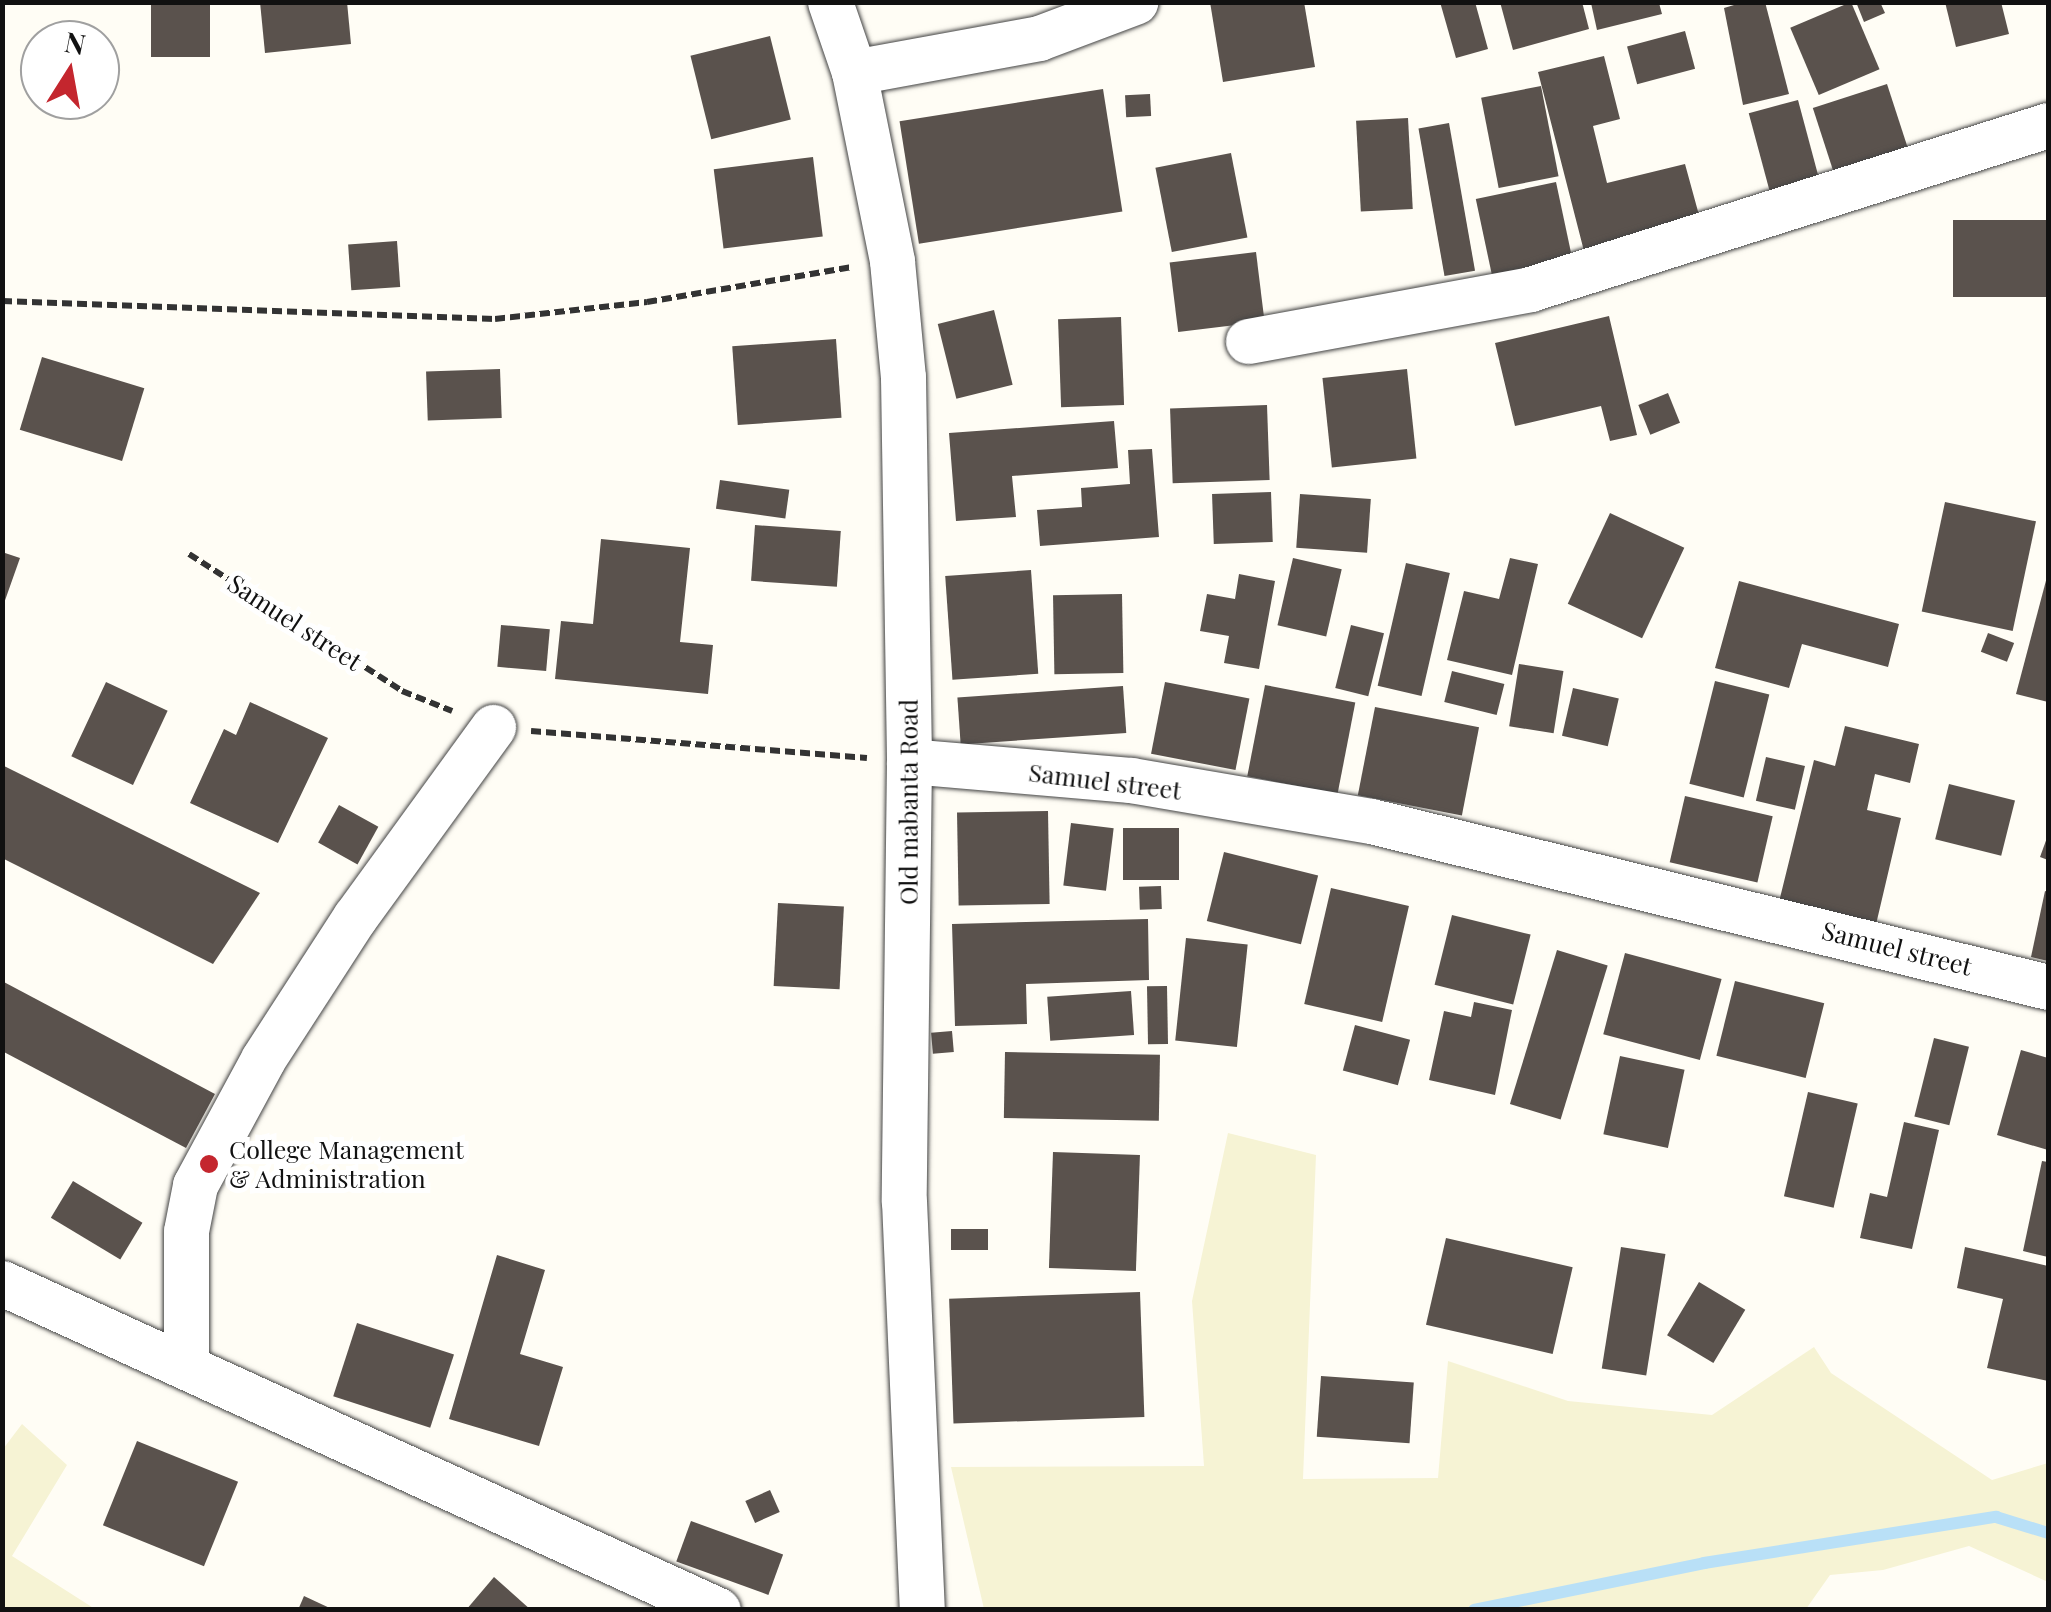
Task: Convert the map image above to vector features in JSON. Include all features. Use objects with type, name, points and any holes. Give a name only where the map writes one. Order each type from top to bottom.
[{"type":"street","name":"Old mabanta Road","points":[[830,2],[854,72],[892,260],[903,377],[909,761],[904,1201],[922,1610]]},
{"type":"street","points":[[854,72],[1038,38],[1135,2]]},
{"type":"street","points":[[1248,340],[1530,288],[2048,125]]},
{"type":"street","points":[[186,1366],[186,1231],[195,1185],[263,1059],[345,933],[493,727]]},
{"type":"street","name":"Samuel street","points":[[909,761],[1131,780],[1371,822],[2048,987]]},
{"type":"street","points":[[2,1283],[718,1610]]},
{"type":"path","points":[[2,301],[495,319],[648,302],[892,260]]},
{"type":"path","name":"Samuel street","points":[[188,554],[402,691],[493,727],[909,761]]},
{"type":"shaded area","points":[[1228,1133],[1316,1155],[1303,1479],[1438,1478],[1448,1361],[1568,1401],[1712,1415],[1814,1347],[1831,1373],[1992,1480],[2048,1463],[2048,1582],[1969,1546],[1883,1570],[1830,1575],[1806,1609],[984,1609],[951,1467],[1204,1466],[1192,1301]]},
{"type":"shaded area","points":[[22,1424],[67,1465],[12,1556],[95,1609],[3,1609],[3,1449]]},
{"type":"building","points":[[151,2],[210,2],[210,57],[151,57]]},
{"type":"building","points":[[260,2],[347,2],[351,44],[265,53]]},
{"type":"building","points":[[1210,2],[1304,2],[1315,67],[1223,82]]},
{"type":"building","points":[[1440,2],[1475,2],[1488,49],[1456,58]]},
{"type":"building","points":[[1500,2],[1582,2],[1589,29],[1513,50]]},
{"type":"building","points":[[1744,2],[1765,2],[1789,94],[1743,105],[1724,8]]},
{"type":"building","points":[[1851,2],[1880,69],[1819,95],[1790,28]]},
{"type":"building","points":[[1856,2],[1880,2],[1885,13],[1864,22]]},
{"type":"building","points":[[1945,2],[2001,2],[2009,34],[1956,47]]},
{"type":"building","points":[[1591,3],[1659,3],[1662,14],[1597,30]]},
{"type":"building","points":[[1685,31],[1695,69],[1637,84],[1627,47]]},
{"type":"building","points":[[770,36],[791,119],[711,139],[690,56]]},
{"type":"building","points":[[1604,56],[1620,119],[1593,126],[1607,183],[1685,164],[1702,226],[1585,255],[1538,72]]},
{"type":"building","points":[[1887,84],[1909,151],[1834,175],[1813,108]]},
{"type":"building","points":[[1541,86],[1559,176],[1499,188],[1481,98]]},
{"type":"building","points":[[1103,89],[1122,211],[919,244],[900,121]]},
{"type":"building","points":[[1150,94],[1151,116],[1126,117],[1125,95]]},
{"type":"building","points":[[1798,100],[1819,180],[1770,193],[1749,113]]},
{"type":"building","points":[[1408,118],[1413,209],[1361,212],[1356,121]]},
{"type":"building","points":[[1449,123],[1475,271],[1445,276],[1418,128]]},
{"type":"building","points":[[1231,153],[1247,237],[1172,252],[1155,168]]},
{"type":"building","points":[[813,157],[823,236],[723,249],[714,169]]},
{"type":"building","points":[[1556,182],[1573,263],[1493,280],[1476,199]]},
{"type":"building","points":[[1953,220],[2048,220],[2048,297],[1953,297]]},
{"type":"building","points":[[397,241],[400,287],[351,290],[348,244]]},
{"type":"building","points":[[1256,252],[1265,321],[1178,332],[1170,263]]},
{"type":"building","points":[[994,310],[1013,385],[956,399],[938,324]]},
{"type":"building","points":[[1609,316],[1637,435],[1610,441],[1601,406],[1515,426],[1495,343]]},
{"type":"building","points":[[1121,317],[1124,405],[1061,407],[1058,319]]},
{"type":"building","points":[[836,339],[842,418],[738,425],[732,346]]},
{"type":"building","points":[[42,357],[144,388],[122,461],[20,430]]},
{"type":"building","points":[[500,369],[502,418],[428,421],[426,372]]},
{"type":"building","points":[[1407,369],[1416,459],[1332,467],[1322,378]]},
{"type":"building","points":[[1668,393],[1680,423],[1650,435],[1638,405]]},
{"type":"building","points":[[1267,405],[1270,480],[1173,483],[1170,408]]},
{"type":"building","points":[[1114,421],[1118,468],[1012,476],[1016,517],[956,521],[949,433]]},
{"type":"building","points":[[1152,449],[1159,537],[1040,546],[1037,510],[1082,507],[1081,488],[1130,484],[1128,450]]},
{"type":"building","points":[[720,480],[789,490],[785,518],[716,509]]},
{"type":"building","points":[[1271,492],[1273,542],[1214,544],[1212,494]]},
{"type":"building","points":[[1300,494],[1371,499],[1367,553],[1296,548]]},
{"type":"building","points":[[1945,502],[2036,521],[2013,631],[1922,612]]},
{"type":"building","points":[[1610,513],[1684,548],[1642,638],[1568,604]]},
{"type":"building","points":[[755,525],[841,531],[837,587],[751,581]]},
{"type":"building","points":[[601,539],[690,548],[680,642],[713,645],[708,694],[555,679],[561,621],[593,624]]},
{"type":"building","points":[[2,552],[20,558],[3,606],[2,606]]},
{"type":"building","points":[[1293,558],[1342,569],[1326,636],[1277,625]]},
{"type":"building","points":[[1510,558],[1538,564],[1512,675],[1447,660],[1464,591],[1499,599]]},
{"type":"building","points":[[1406,563],[1450,573],[1422,696],[1378,686]]},
{"type":"building","points":[[1031,570],[1038,674],[952,680],[945,576]]},
{"type":"building","points":[[2048,573],[2048,702],[2016,694]]},
{"type":"building","points":[[1239,574],[1275,581],[1259,669],[1224,663],[1229,636],[1200,631],[1207,594],[1235,599]]},
{"type":"building","points":[[1739,581],[1899,624],[1888,667],[1802,644],[1789,688],[1715,668]]},
{"type":"building","points":[[1122,594],[1123,673],[1054,674],[1053,595]]},
{"type":"building","points":[[501,625],[550,629],[546,671],[497,667]]},
{"type":"building","points":[[1351,625],[1384,633],[1368,696],[1335,688]]},
{"type":"building","points":[[1988,633],[2014,643],[2007,662],[1981,652]]},
{"type":"building","points":[[1519,664],[1563,671],[1554,733],[1509,726]]},
{"type":"building","points":[[1452,671],[1504,684],[1497,715],[1444,702]]},
{"type":"building","points":[[1715,681],[1769,695],[1744,797],[1689,784]]},
{"type":"building","points":[[106,682],[168,711],[133,785],[71,756]]},
{"type":"building","points":[[1165,682],[1249,698],[1235,770],[1151,754]]},
{"type":"building","points":[[1265,685],[1355,703],[1338,794],[1247,776]]},
{"type":"building","points":[[1123,686],[1126,733],[961,744],[957,698]]},
{"type":"building","points":[[1573,688],[1619,699],[1608,746],[1562,736]]},
{"type":"building","points":[[250,702],[328,738],[278,843],[190,803],[224,729],[236,735]]},
{"type":"building","points":[[1375,707],[1479,727],[1462,816],[1358,795]]},
{"type":"building","points":[[1845,726],[1919,744],[1910,783],[1875,774],[1867,810],[1901,818],[1874,933],[1777,910],[1814,760],[1835,766]]},
{"type":"building","points":[[1766,757],[1805,766],[1795,810],[1756,801]]},
{"type":"building","points":[[2,765],[260,893],[213,964],[2,858]]},
{"type":"building","points":[[1949,784],[2015,800],[2001,856],[1935,839]]},
{"type":"building","points":[[1685,796],[1773,816],[1757,883],[1670,862]]},
{"type":"building","points":[[339,805],[378,827],[358,864],[318,843]]},
{"type":"building","points":[[1048,811],[1050,904],[959,906],[957,813]]},
{"type":"building","points":[[1071,823],[1114,828],[1106,891],[1063,886]]},
{"type":"building","points":[[1123,828],[1179,828],[1179,880],[1123,880]]},
{"type":"building","points":[[2048,835],[2048,860],[2040,857]]},
{"type":"building","points":[[1224,852],[1318,875],[1301,944],[1207,921]]},
{"type":"building","points":[[1161,886],[1162,909],[1140,910],[1139,887]]},
{"type":"building","points":[[1331,888],[1409,906],[1382,1022],[1304,1004]]},
{"type":"building","points":[[2045,891],[2048,892],[2048,961],[2031,957]]},
{"type":"building","points":[[778,903],[844,906],[840,989],[774,986]]},
{"type":"building","points":[[1452,915],[1531,935],[1513,1004],[1435,985]]},
{"type":"building","points":[[1148,919],[1149,980],[1026,984],[1027,1024],[955,1026],[952,924]]},
{"type":"building","points":[[1186,938],[1248,944],[1237,1047],[1175,1040]]},
{"type":"building","points":[[1557,950],[1608,965],[1561,1119],[1510,1104]]},
{"type":"building","points":[[1625,953],[1722,979],[1700,1060],[1603,1034]]},
{"type":"building","points":[[2,981],[215,1094],[186,1148],[2,1051]]},
{"type":"building","points":[[1735,981],[1824,1003],[1806,1078],[1716,1056]]},
{"type":"building","points":[[1147,986],[1167,986],[1168,1044],[1148,1044]]},
{"type":"building","points":[[1131,991],[1134,1035],[1050,1041],[1047,997]]},
{"type":"building","points":[[1474,1002],[1512,1010],[1495,1095],[1429,1080],[1444,1011],[1471,1017]]},
{"type":"building","points":[[1355,1025],[1410,1040],[1398,1085],[1343,1070]]},
{"type":"building","points":[[952,1031],[954,1052],[933,1054],[931,1033]]},
{"type":"building","points":[[1934,1038],[1969,1047],[1949,1125],[1914,1117]]},
{"type":"building","points":[[2021,1050],[2048,1058],[2048,1150],[1997,1135]]},
{"type":"building","points":[[1005,1052],[1160,1055],[1159,1121],[1004,1118]]},
{"type":"building","points":[[1620,1056],[1685,1070],[1668,1148],[1603,1134]]},
{"type":"building","points":[[1808,1092],[1858,1103],[1834,1208],[1784,1196]]},
{"type":"building","points":[[1904,1122],[1939,1130],[1912,1249],[1860,1238],[1870,1193],[1887,1197]]},
{"type":"building","points":[[1053,1152],[1140,1155],[1136,1271],[1049,1268]]},
{"type":"building","points":[[2042,1161],[2048,1162],[2048,1257],[2023,1251]]},
{"type":"building","points":[[73,1181],[142,1223],[120,1260],[51,1218]]},
{"type":"building","points":[[951,1229],[988,1229],[988,1250],[951,1250]]},
{"type":"building","points":[[1446,1238],[1573,1267],[1553,1354],[1426,1325]]},
{"type":"building","points":[[1621,1247],[1665,1254],[1646,1376],[1602,1368]]},
{"type":"building","points":[[1965,1247],[2048,1266],[2048,1381],[1987,1368],[2003,1299],[1957,1288]]},
{"type":"building","points":[[497,1255],[545,1270],[520,1354],[563,1367],[539,1446],[449,1419]]},
{"type":"building","points":[[1699,1282],[1745,1310],[1713,1363],[1667,1335]]},
{"type":"building","points":[[1140,1292],[1144,1417],[953,1424],[949,1299]]},
{"type":"building","points":[[357,1323],[454,1355],[430,1428],[333,1396]]},
{"type":"building","points":[[1321,1376],[1414,1382],[1410,1443],[1317,1437]]},
{"type":"building","points":[[137,1441],[238,1482],[204,1566],[103,1525]]},
{"type":"building","points":[[770,1490],[780,1512],[755,1523],[745,1501]]},
{"type":"building","points":[[691,1521],[783,1555],[768,1595],[676,1561]]},
{"type":"building","points":[[494,1577],[531,1610],[466,1610]]},
{"type":"building","points":[[304,1596],[334,1610],[298,1610]]},
{"type":"waterway","points":[[1474,1610],[1704,1563],[1996,1517],[2048,1533]]},
{"type":"place","name":"College Management & Administration","points":[[209,1164]]}]
